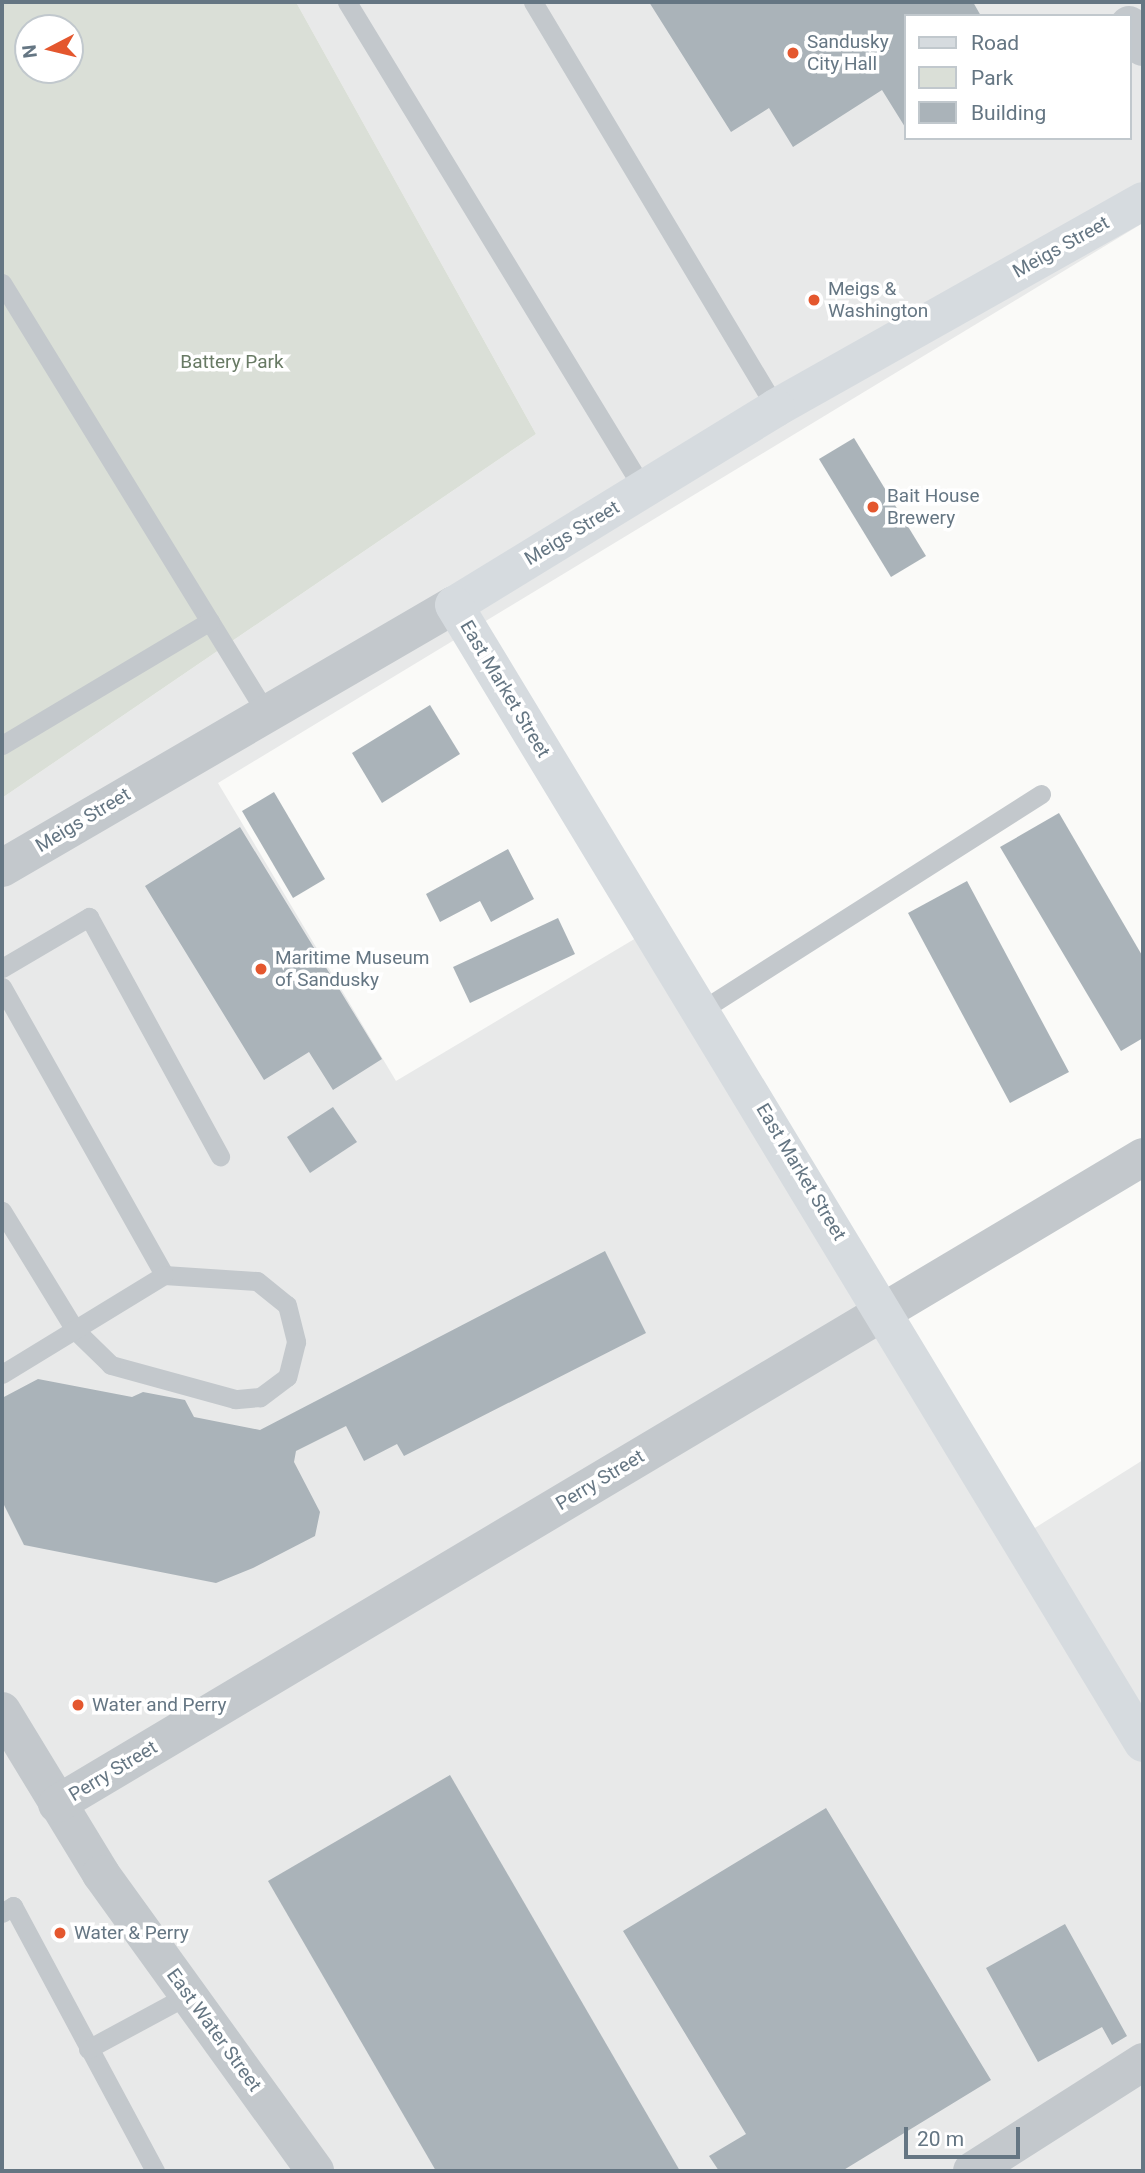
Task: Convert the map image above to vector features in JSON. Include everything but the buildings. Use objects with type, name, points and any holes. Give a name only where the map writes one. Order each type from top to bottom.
[{"type":"street","points":[[1131,28],[1143,47]]},
{"type":"street","name":"Meigs Street","points":[[2,869],[265,711],[454,605],[775,408],[1143,201]]},
{"type":"street","name":"East Market Street","points":[[454,605],[885,1311],[1143,1743]]},
{"type":"street","name":"Perry Street","points":[[57,1804],[1143,1157]]},
{"type":"street","name":"East Water Street","points":[[2,1711],[101,1874],[315,2171]]},
{"type":"street","points":[[972,2171],[1143,2062]]},
{"type":"lane","points":[[347,2],[644,490]]},
{"type":"lane","points":[[533,2],[775,408]]},
{"type":"lane","points":[[2,284],[265,711]]},
{"type":"lane","points":[[2,745],[210,621]]},
{"type":"lane","points":[[702,1010],[1041,794]]},
{"type":"lane","points":[[2,968],[89,918],[220,1156]]},
{"type":"lane","points":[[2,987],[164,1275]]},
{"type":"lane","points":[[2,1211],[75,1330],[111,1365],[235,1399],[260,1397],[287,1377],[296,1342],[288,1306],[257,1281],[164,1275],[75,1330],[2,1374]]},
{"type":"lane","points":[[2,1913],[13,1906],[155,2171]]},
{"type":"lane","points":[[88,2049],[188,1995]]},
{"type":"shaded area","points":[[296,2],[1143,2],[1143,223],[218,783],[396,1081],[663,922],[1030,1531],[1143,1460],[1143,2171],[2,2171],[2,798],[536,434]]},
{"type":"green space","name":"Battery Park","points":[[2,2],[296,2],[536,434],[2,798]]},
{"type":"place","name":"Sandusky City Hall","points":[[793,53]]},
{"type":"place","name":"Meigs & Washington","points":[[814,300]]},
{"type":"place","name":"Bait House Brewery","points":[[873,507]]},
{"type":"place","name":"Maritime Museum of Sandusky","points":[[261,969]]},
{"type":"place","name":"Water and Perry","points":[[78,1705]]},
{"type":"place","name":"Water & Perry","points":[[60,1933]]}]
